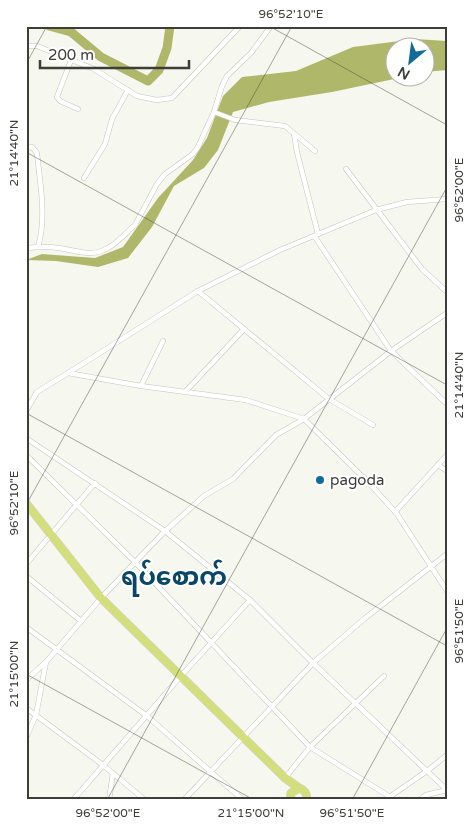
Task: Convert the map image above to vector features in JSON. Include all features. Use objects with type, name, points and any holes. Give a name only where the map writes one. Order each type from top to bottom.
[{"type":"highway","points":[[26,503],[101,598],[285,778],[298,788],[304,790],[307,794],[307,800]]},
{"type":"highway","points":[[285,778],[290,797]]},
{"type":"highway","points":[[290,797],[298,788]]},
{"type":"street","points":[[26,46],[37,46],[94,69],[136,96],[157,100],[172,98],[240,26]]},
{"type":"street","points":[[26,248],[57,247],[90,254],[109,248],[135,225],[148,198],[165,174],[194,154],[215,112],[222,86],[227,76],[251,53],[271,26]]},
{"type":"street","points":[[71,60],[58,97],[60,101],[78,109]]},
{"type":"street","points":[[84,178],[104,144],[112,119],[128,90]]},
{"type":"street","points":[[215,112],[232,119],[285,126],[315,151]]},
{"type":"street","points":[[294,134],[316,235],[391,351],[447,404]]},
{"type":"street","points":[[26,148],[32,147],[37,153],[43,208],[42,232],[38,247]]},
{"type":"street","points":[[346,169],[422,269],[447,292]]},
{"type":"street","points":[[26,411],[37,392],[198,291],[280,250],[376,210],[407,202],[447,199]]},
{"type":"street","points":[[198,291],[329,399],[374,425]]},
{"type":"street","points":[[26,680],[46,662],[135,562],[165,531],[204,496],[233,479],[276,435],[304,418],[391,351],[447,313]]},
{"type":"street","points":[[185,392],[244,328]]},
{"type":"street","points":[[141,386],[163,341]]},
{"type":"street","points":[[68,373],[141,386],[246,400],[304,418],[396,512],[447,591]]},
{"type":"street","points":[[26,438],[165,531],[250,600],[313,663],[447,790]]},
{"type":"street","points":[[26,455],[135,562],[310,747],[387,798],[395,800]]},
{"type":"street","points":[[396,512],[447,455]]},
{"type":"street","points":[[438,465],[447,471]]},
{"type":"street","points":[[26,564],[95,484]]},
{"type":"street","points":[[184,800],[313,663],[364,619],[447,554]]},
{"type":"street","points":[[26,576],[81,621]]},
{"type":"street","points":[[73,800],[250,600]]},
{"type":"street","points":[[26,627],[147,716],[243,800]]},
{"type":"street","points":[[26,738],[36,715],[46,662]]},
{"type":"street","points":[[285,778],[310,747],[354,702],[384,676]]},
{"type":"street","points":[[26,708],[103,765],[145,800]]},
{"type":"street","points":[[387,798],[447,755]]},
{"type":"street","points":[[109,800],[113,773]]},
{"type":"street","points":[[419,800],[426,795],[447,790]]},
{"type":"shaded area","points":[[436,40],[447,41],[447,70],[436,71]]},
{"type":"shaded area","points":[[386,43],[386,81],[269,102],[233,112],[218,150],[204,168],[174,186],[152,227],[128,258],[98,267],[56,261],[26,260],[42,254],[95,258],[123,247],[158,198],[193,160],[207,138],[223,96],[242,77],[296,71],[353,47]]},
{"type":"waterway","points":[[49,26],[71,32],[101,57],[148,81],[159,70],[167,48],[170,26]]},
{"type":"place","name":"pagoda","points":[[320,480]]},
{"type":"district","name":"ရပ်စောက်","points":[[174,577]]}]
